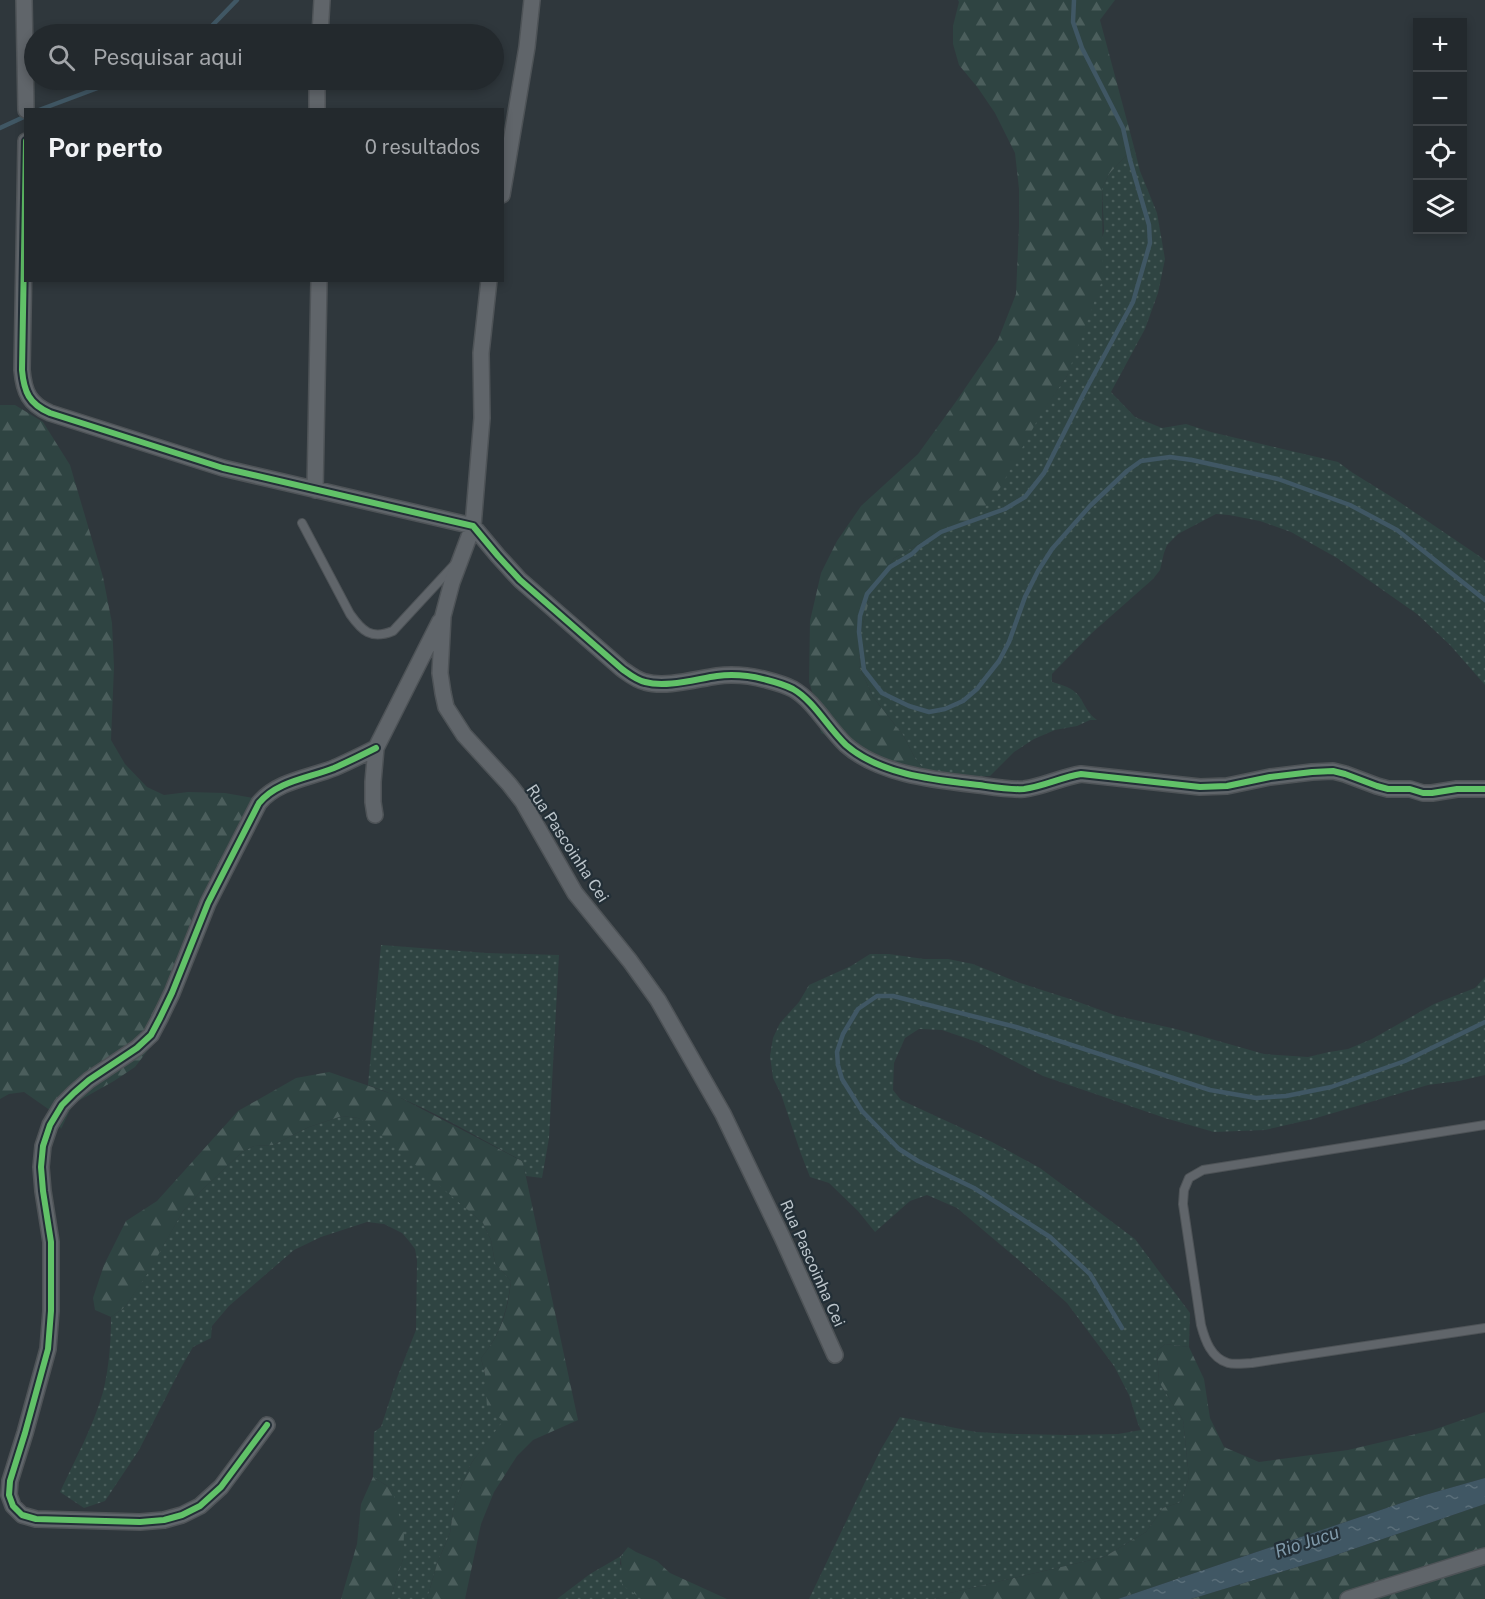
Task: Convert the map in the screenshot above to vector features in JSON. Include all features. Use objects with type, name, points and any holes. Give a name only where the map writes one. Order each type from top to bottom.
[{"type":"street","points":[[24,0],[24,24]]},
{"type":"street","points":[[321,24],[322,0]]},
{"type":"street","points":[[504,183],[527,47],[532,0]]},
{"type":"street","points":[[26,90],[26,108]]},
{"type":"street","points":[[317,90],[317,108]]},
{"type":"street","points":[[24,256],[23,383],[31,401],[40,409],[223,468],[473,526],[520,580],[622,669],[634,678],[647,683],[663,684],[721,676],[748,677],[784,685],[794,689],[806,699],[847,746],[869,760],[902,773],[938,780],[1025,789],[1081,774],[1200,787],[1227,786],[1270,777],[1332,771],[1388,789],[1410,789],[1423,793],[1457,789],[1485,789]]},
{"type":"street","points":[[315,490],[319,282]]},
{"type":"street","name":"Rua Pascoinha Cei","points":[[489,282],[481,353],[482,418],[473,526],[452,582],[443,616],[440,673],[446,707],[464,735],[523,802],[575,893],[658,1000],[723,1114],[835,1355]]},
{"type":"street","points":[[375,815],[373,782],[376,748],[443,616]]},
{"type":"street","points":[[267,1425],[221,1487],[200,1506],[182,1515],[164,1520],[140,1522],[36,1519],[22,1515],[13,1506],[9,1495],[10,1481],[48,1349],[51,1311],[51,1242],[41,1167],[43,1146],[50,1125],[74,1093],[89,1080],[137,1048],[150,1035],[172,993],[208,903],[259,803],[279,786],[335,767],[376,748]]},
{"type":"street","points":[[1348,1599],[1485,1556]]},
{"type":"lane","points":[[302,523],[359,627],[381,636],[393,631],[462,556]]},
{"type":"lane","points":[[1485,1125],[1203,1170],[1189,1178],[1184,1190],[1183,1203],[1203,1332],[1211,1350],[1229,1363],[1252,1363],[1485,1328]]},
{"type":"green space","points":[[958,0],[1115,0],[1100,20],[1134,147],[1109,174],[1102,188],[1103,278],[1067,376],[1042,412],[1000,488],[975,519],[944,530],[894,558],[872,590],[860,635],[859,666],[873,697],[903,735],[916,760],[926,772],[911,772],[821,733],[809,682],[810,621],[821,573],[837,541],[861,506],[918,454],[955,403],[998,340],[1016,294],[1019,189],[1015,153],[995,113],[959,65],[953,44],[953,26]]},
{"type":"green space","points":[[1134,147],[1140,171],[1157,213],[1165,259],[1158,293],[1145,329],[1111,392],[1135,417],[1162,428],[1186,424],[1338,462],[1482,558],[1485,561],[1485,685],[1450,645],[1417,614],[1337,558],[1291,532],[1260,521],[1216,514],[1178,534],[1167,545],[1160,570],[1153,579],[1093,632],[1052,674],[1052,682],[1073,690],[1097,720],[1055,730],[1034,739],[1014,752],[990,776],[977,777],[926,772],[916,760],[903,735],[873,697],[859,666],[860,635],[872,590],[894,558],[944,530],[975,519],[1042,411],[1067,376],[1104,231],[1102,188],[1109,174]]},
{"type":"green space","points":[[0,405],[15,405],[43,422],[70,465],[103,577],[112,623],[114,667],[111,740],[125,764],[147,787],[164,795],[188,792],[225,793],[271,801],[252,826],[211,909],[176,1003],[161,1033],[135,1067],[73,1104],[61,1129],[54,1113],[24,1092],[9,1094],[0,1099]]},
{"type":"green space","points":[[381,945],[487,953],[559,955],[549,1138],[542,1178],[526,1176],[522,1161],[466,1130],[408,1101],[368,1085]]},
{"type":"green space","points":[[870,954],[948,959],[973,964],[1017,982],[1117,1016],[1176,1029],[1264,1054],[1308,1057],[1348,1049],[1372,1039],[1434,1004],[1475,988],[1485,977],[1485,1075],[1428,1085],[1313,1119],[1265,1130],[1214,1132],[1165,1118],[1043,1076],[977,1042],[942,1030],[919,1029],[905,1038],[894,1063],[893,1090],[901,1100],[992,1142],[1040,1168],[1135,1239],[1190,1313],[1189,1347],[1165,1344],[1157,1351],[1159,1382],[1183,1420],[1189,1477],[1181,1502],[1163,1508],[1146,1532],[1104,1557],[950,1593],[934,1599],[809,1599],[880,1451],[900,1417],[976,1432],[1069,1435],[1118,1434],[1141,1430],[1129,1395],[1114,1366],[1067,1303],[957,1208],[927,1195],[910,1201],[875,1232],[858,1211],[829,1183],[810,1177],[781,1094],[773,1078],[770,1056],[773,1038],[780,1023],[799,1002],[809,985],[851,966]]},
{"type":"green space","points":[[329,1072],[395,1095],[523,1163],[578,1420],[533,1440],[517,1456],[494,1492],[481,1524],[465,1599],[427,1599],[437,1564],[450,1533],[454,1506],[462,1484],[472,1462],[503,1421],[487,1407],[485,1374],[481,1358],[494,1340],[502,1322],[511,1281],[495,1263],[491,1240],[483,1223],[368,1123],[358,1118],[342,1116],[309,1127],[273,1145],[254,1146],[242,1152],[183,1211],[148,1273],[125,1307],[111,1317],[95,1310],[93,1298],[104,1265],[126,1221],[157,1201],[238,1111],[296,1078]]},
{"type":"green space","points":[[342,1116],[368,1122],[483,1223],[491,1240],[495,1263],[511,1281],[502,1322],[494,1340],[481,1358],[504,1421],[472,1462],[462,1484],[454,1506],[450,1533],[437,1564],[427,1599],[390,1599],[403,1559],[392,1489],[373,1477],[374,1432],[381,1427],[416,1330],[417,1260],[415,1249],[402,1233],[384,1224],[367,1222],[321,1237],[294,1250],[229,1306],[212,1326],[211,1338],[193,1347],[139,1450],[105,1501],[84,1508],[60,1492],[89,1431],[103,1392],[107,1374],[111,1317],[125,1307],[183,1211],[242,1152],[254,1146],[273,1145],[309,1127]]},
{"type":"green space","points":[[1165,1344],[1189,1347],[1204,1379],[1210,1418],[1224,1447],[1259,1462],[1348,1450],[1433,1430],[1485,1412],[1485,1478],[1425,1495],[1118,1599],[934,1599],[950,1593],[1104,1557],[1146,1532],[1163,1508],[1181,1502],[1189,1477],[1183,1420],[1159,1382],[1157,1351]]},
{"type":"green space","points":[[373,1477],[392,1489],[404,1533],[403,1559],[390,1599],[341,1599],[357,1544],[361,1504]]},
{"type":"green space","points":[[1485,1504],[1485,1599],[1191,1599],[1330,1557]]},
{"type":"green space","points":[[628,1547],[657,1561],[670,1573],[727,1599],[642,1599],[622,1585],[621,1556]]},
{"type":"green space","points":[[621,1556],[620,1564],[642,1599],[557,1599],[590,1574]]},
{"type":"water","name":"Rio Jucu","points":[[1485,1478],[1485,1504],[1330,1557],[1191,1599],[1118,1599],[1425,1495]]},
{"type":"waterway","points":[[214,24],[237,0]]},
{"type":"waterway","points":[[1074,0],[1073,22],[1082,48],[1123,128],[1149,225],[1150,243],[1133,302],[1044,473],[1025,497],[1005,509],[941,532],[890,567],[867,594],[860,616],[859,632],[864,670],[882,693],[909,706],[929,712],[945,709],[963,701],[977,689],[999,661],[1009,642],[1025,597],[1052,549],[1090,506],[1127,471],[1141,461],[1170,457],[1278,479],[1350,505],[1397,530],[1485,600]]},
{"type":"waterway","points":[[44,108],[92,90]]},
{"type":"waterway","points":[[0,128],[24,117]]},
{"type":"waterway","points":[[1122,1328],[1090,1274],[1050,1237],[974,1188],[918,1161],[899,1149],[862,1111],[842,1079],[837,1052],[843,1034],[858,1009],[877,996],[893,996],[1016,1027],[1210,1090],[1256,1098],[1286,1096],[1331,1087],[1405,1061],[1485,1022]]},
{"type":"cycle path","points":[[24,256],[22,370],[26,391],[37,406],[50,413],[223,468],[473,526],[520,580],[622,669],[639,680],[662,684],[736,675],[755,677],[780,684],[793,689],[808,700],[839,738],[860,755],[892,770],[945,781],[1024,789],[1081,774],[1200,787],[1227,786],[1270,777],[1333,771],[1388,789],[1410,789],[1423,793],[1457,789],[1485,789]]},
{"type":"cycle path","points":[[267,1425],[221,1487],[200,1506],[182,1515],[164,1520],[140,1522],[36,1519],[22,1515],[13,1506],[9,1495],[10,1481],[48,1349],[51,1311],[51,1242],[41,1167],[43,1146],[50,1125],[62,1105],[74,1093],[89,1080],[137,1048],[151,1035],[172,993],[208,903],[259,803],[284,785],[334,768],[376,748]]}]
